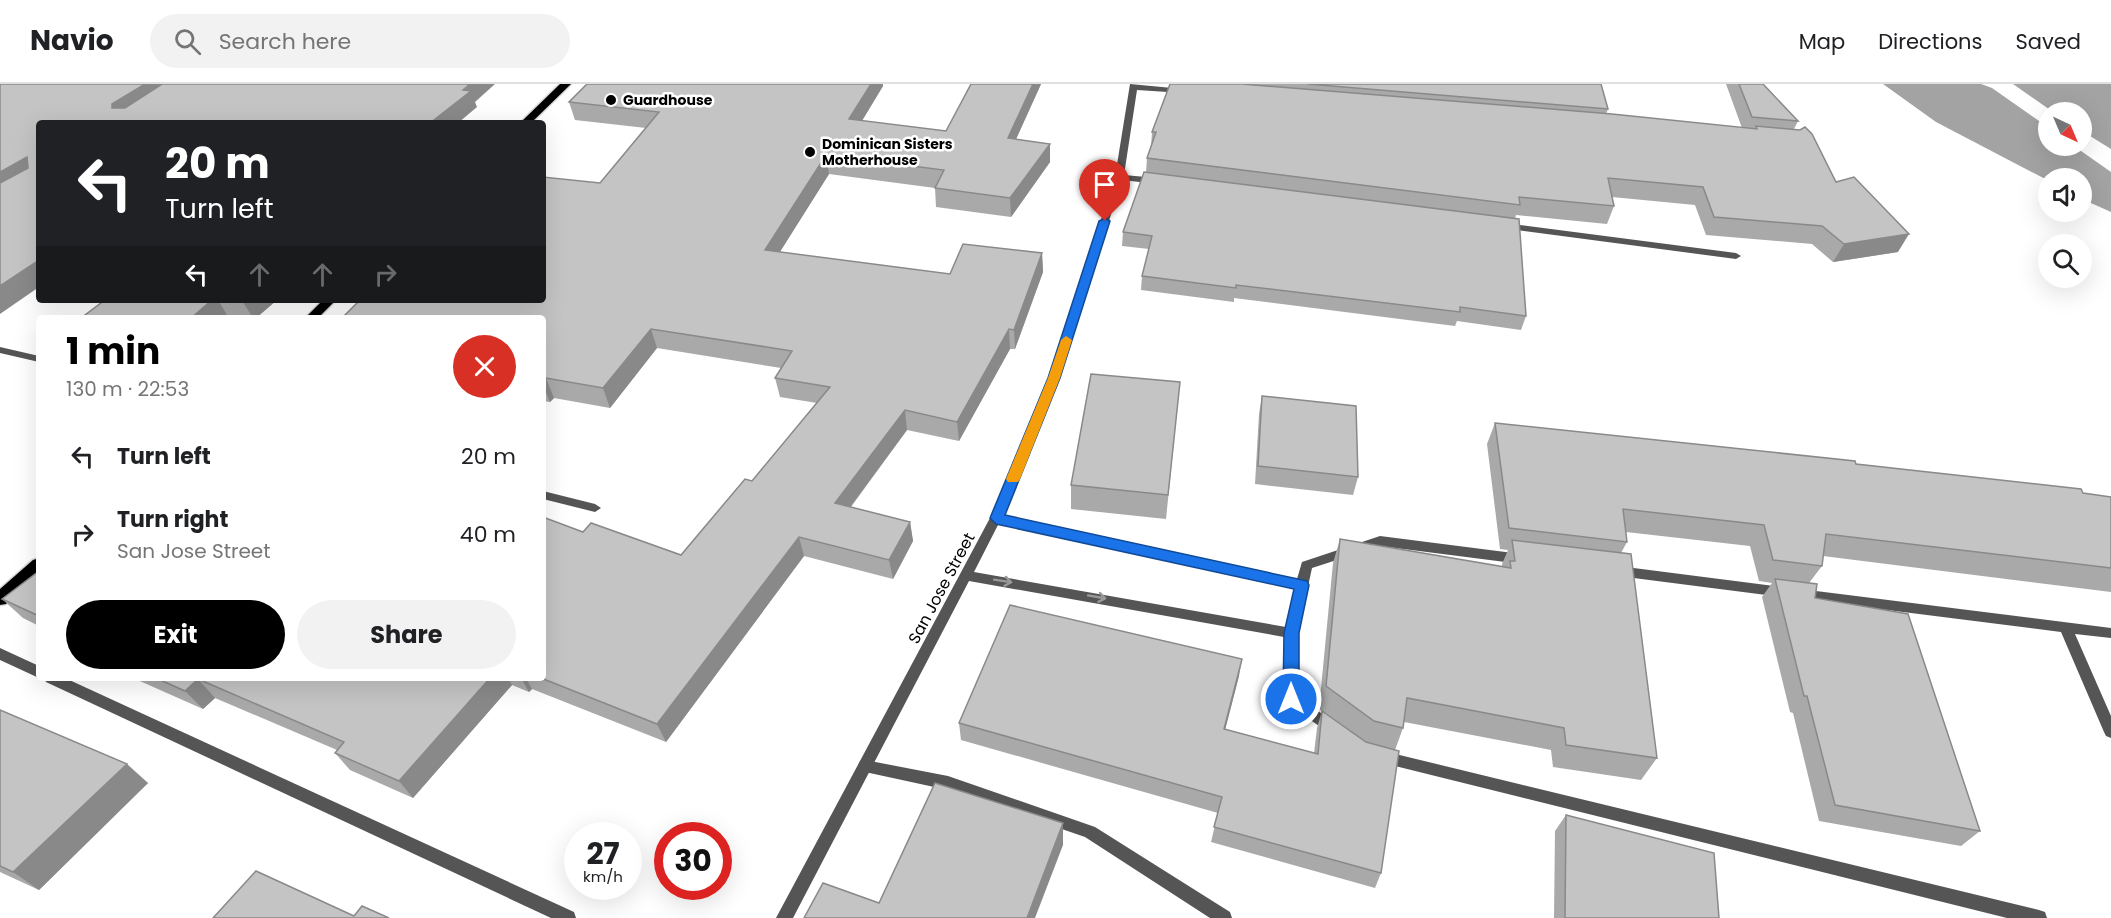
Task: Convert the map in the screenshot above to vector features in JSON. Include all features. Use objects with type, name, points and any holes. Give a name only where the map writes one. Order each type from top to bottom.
[{"type":"main road","points":[[528,120],[567,84]]},
{"type":"main road","points":[[313,315],[327,303]]},
{"type":"main road","points":[[0,599],[36,567]]},
{"type":"street","points":[[1134,85],[1193,92]]},
{"type":"street","name":"San Jose Street","points":[[784,918],[996,518],[1054,378],[1119,177],[1134,85]]},
{"type":"street","points":[[1119,177],[1167,183]]},
{"type":"street","points":[[1499,226],[1736,256]]},
{"type":"street","points":[[0,350],[36,358]]},
{"type":"street","points":[[546,496],[595,508]]},
{"type":"street","points":[[996,518],[1302,585]]},
{"type":"street","points":[[1344,738],[1291,699],[1291,633],[1306,565],[1380,541],[1534,560]]},
{"type":"street","points":[[1605,569],[2111,633]]},
{"type":"street","points":[[966,575],[1291,633]]},
{"type":"street","points":[[2066,628],[2111,732]]},
{"type":"street","points":[[0,654],[36,671]]},
{"type":"street","points":[[57,681],[568,918]]},
{"type":"street","points":[[1372,754],[2039,918]]},
{"type":"street","points":[[865,766],[948,783],[1090,832],[1224,918]]},
{"type":"shaded area","points":[[1883,84],[1981,84],[1992,88],[2038,120],[2038,156],[2088,156],[2111,172],[2111,212],[2092,203],[2092,168],[2038,168],[2038,175],[1936,122]]},
{"type":"shaded area","points":[[2013,84],[2111,84],[2111,149],[2092,137],[2092,102],[2039,102]]},
{"type":"building","points":[[0,84],[145,84],[112,104],[112,108],[125,108],[162,84],[470,84],[463,90],[471,91],[434,120],[36,120],[36,262],[0,286],[0,183],[28,168],[27,157],[0,172]]},
{"type":"building","points":[[587,84],[871,84],[849,119],[946,131],[971,84],[1033,84],[1008,138],[1050,144],[1010,198],[935,188],[944,170],[826,155],[765,250],[950,274],[963,244],[1042,253],[1014,330],[1009,329],[957,422],[905,410],[835,503],[910,522],[889,560],[799,537],[657,724],[546,680],[546,518],[583,532],[591,523],[681,555],[745,479],[752,481],[830,387],[775,378],[792,351],[651,329],[603,388],[546,378],[546,315],[345,315],[357,303],[546,303],[546,177],[600,183],[659,112],[569,102]]},
{"type":"building","points":[[1170,84],[1242,84],[1612,114],[1757,129],[1756,126],[1800,130],[1805,127],[1812,134],[1836,182],[1854,177],[1909,234],[1844,244],[1822,226],[1714,217],[1703,187],[1608,178],[1614,206],[1519,197],[1520,205],[1147,158],[1156,132],[1152,132]]},
{"type":"building","points":[[1308,84],[1601,84],[1608,109]]},
{"type":"building","points":[[1739,84],[1763,84],[1798,121],[1752,117]]},
{"type":"building","points":[[1144,172],[1519,219],[1526,316],[1460,307],[1460,312],[1142,276],[1152,236],[1123,232]]},
{"type":"building","points":[[101,303],[208,303],[194,315],[85,315]]},
{"type":"building","points":[[1091,374],[1180,382],[1168,495],[1071,485]]},
{"type":"building","points":[[1262,396],[1356,406],[1358,477],[1258,466]]},
{"type":"building","points":[[1495,423],[1855,461],[1856,464],[2081,489],[2083,493],[2111,497],[2111,568],[1826,534],[1822,566],[1773,560],[1764,525],[1623,509],[1627,542],[1509,528]]},
{"type":"building","points":[[1340,539],[1511,568],[1510,561],[1515,561],[1512,540],[1631,554],[1657,758],[1566,745],[1564,728],[1407,698],[1403,728],[1374,721],[1326,686]]},
{"type":"building","points":[[36,573],[36,615],[2,599]]},
{"type":"building","points":[[1775,579],[1817,584],[1815,598],[1908,614],[1980,831],[1835,805],[1807,696],[1804,696]]},
{"type":"building","points":[[1010,605],[1242,659],[1224,729],[1318,754],[1322,711],[1366,742],[1399,751],[1381,873],[1214,827],[1222,797],[959,723]]},
{"type":"building","points":[[163,681],[196,681],[185,691]]},
{"type":"building","points":[[203,681],[487,681],[399,781],[335,753],[344,742]]},
{"type":"building","points":[[0,710],[127,764],[13,872],[0,866]]},
{"type":"building","points":[[935,783],[1063,823],[1027,918],[804,918],[823,883],[879,903]]},
{"type":"building","points":[[1566,815],[1714,853],[1719,918],[1565,918]]},
{"type":"building","points":[[256,871],[354,916],[362,906],[389,918],[213,918]]},
{"type":"slow traffic","points":[[1013,479],[1054,378],[1066,340]]},
{"type":"place","name":"Guardhouse","points":[[611,100]]},
{"type":"place","name":"Dominican Sisters Motherhouse","points":[[810,152]]},
{"type":"route","points":[[1105,221],[1054,378],[996,518],[1302,585],[1291,633],[1291,699]]}]
